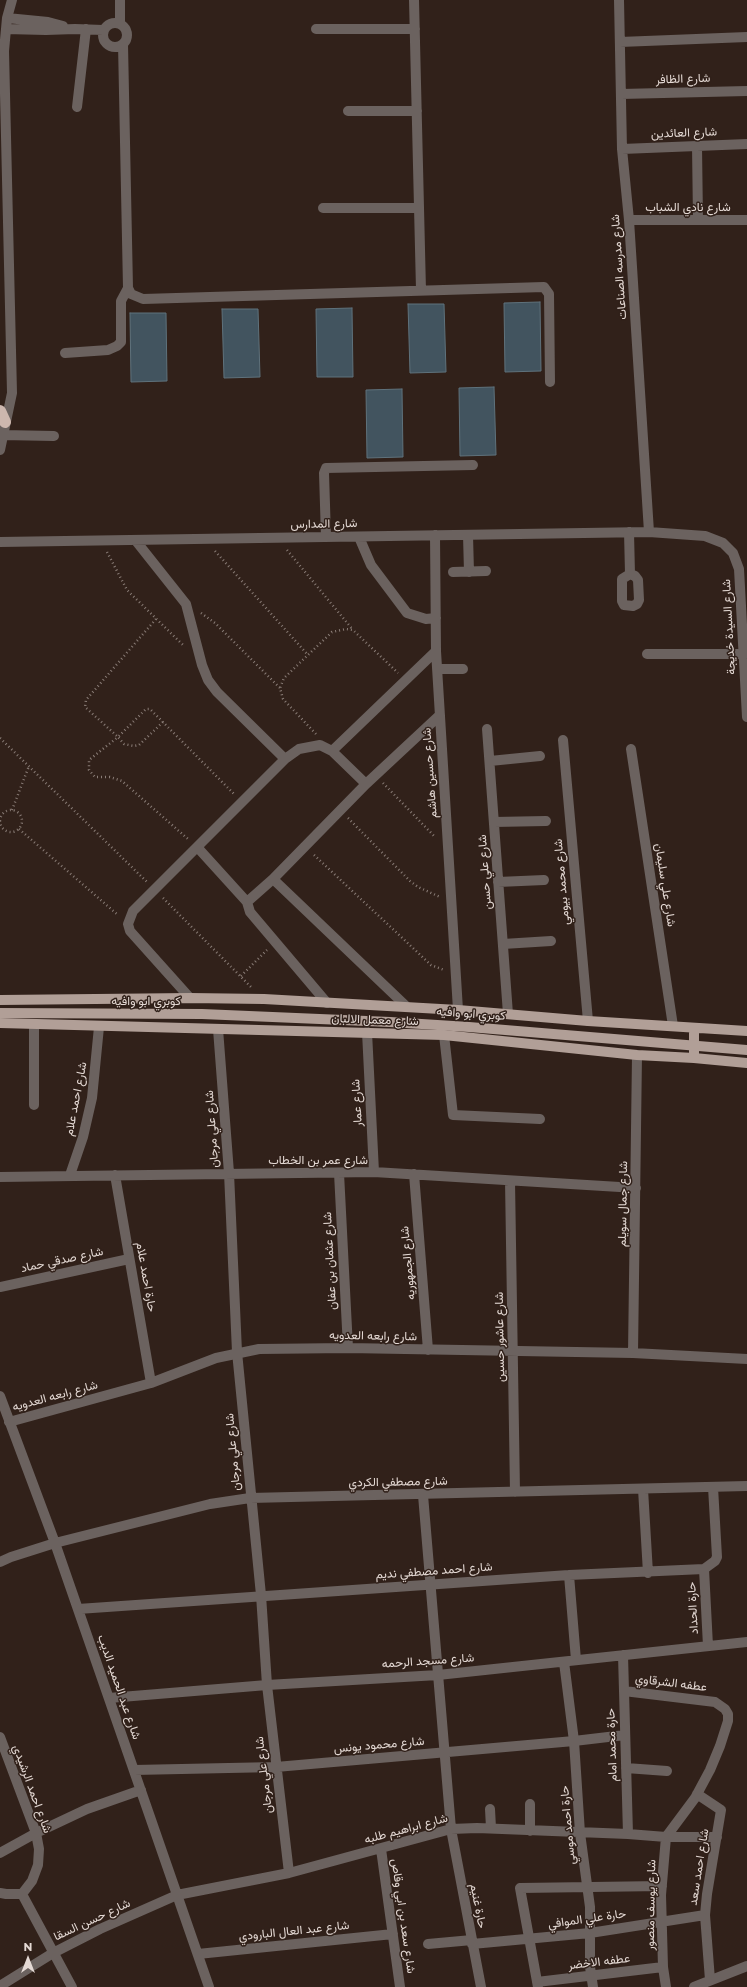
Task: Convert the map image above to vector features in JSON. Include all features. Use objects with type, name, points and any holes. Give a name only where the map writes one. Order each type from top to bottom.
[{"type":"main road","name":"شارع معمل الالبان","points":[[0,1000],[190,998],[264,999],[458,1010],[588,1021],[747,1031]]},
{"type":"main road","name":"كوبري ابو وافيه","points":[[0,1013],[202,1014],[390,1022],[469,1026],[747,1050]]},
{"type":"main road","name":"شارع معمل الالبان","points":[[0,1023],[100,1027],[218,1028],[444,1035],[637,1055],[747,1063]]},
{"type":"main road","points":[[694,1028],[694,1058]]},
{"type":"street","points":[[0,450],[2,417],[12,393],[4,51],[7,18],[12,0]]},
{"type":"street","points":[[120,0],[120,24]]},
{"type":"street","points":[[414,0],[421,290]]},
{"type":"street","name":"شارع مدرسه الصناعات","points":[[619,0],[622,149],[629,220],[649,532]]},
{"type":"street","points":[[7,18],[48,22],[75,28],[103,30]]},
{"type":"street","points":[[123,44],[113,47],[104,41],[103,30],[107,25],[113,23],[120,24],[124,26],[127,35],[123,44],[128,288],[131,294],[143,299],[544,287],[549,294],[550,382]]},
{"type":"street","points":[[6,29],[46,30],[75,28]]},
{"type":"street","points":[[77,107],[86,29]]},
{"type":"street","points":[[316,30],[415,29]]},
{"type":"street","points":[[620,42],[747,38]]},
{"type":"street","name":"شارع الظافر","points":[[621,94],[747,90]]},
{"type":"street","points":[[348,111],[417,111]]},
{"type":"street","name":"شارع العائدين","points":[[622,149],[747,144]]},
{"type":"street","points":[[697,146],[698,220]]},
{"type":"street","points":[[323,208],[419,208]]},
{"type":"street","name":"شارع نادي الشباب","points":[[629,220],[747,220]]},
{"type":"street","points":[[65,353],[108,350],[117,346],[121,342],[121,300],[128,288]]},
{"type":"street","points":[[2,435],[54,436]]},
{"type":"street","points":[[326,537],[324,473],[326,468],[473,465]]},
{"type":"street","points":[[629,532],[630,574]]},
{"type":"street","name":"شارع المدارس","points":[[0,542],[649,532]]},
{"type":"street","name":"شارع السيدة خديجة","points":[[649,532],[705,536],[723,543],[733,553],[743,570],[744,654],[747,718]]},
{"type":"street","name":"شارع حسين هاشم","points":[[435,535],[436,651],[458,1010]]},
{"type":"street","points":[[468,535],[469,572]]},
{"type":"street","points":[[359,537],[371,565],[407,613],[421,618],[436,618]]},
{"type":"street","points":[[136,541],[186,604],[202,665],[208,680],[217,692],[285,759]]},
{"type":"street","points":[[453,572],[486,571]]},
{"type":"street","points":[[332,751],[436,651]]},
{"type":"street","points":[[646,654],[744,654]]},
{"type":"street","points":[[437,669],[463,669]]},
{"type":"street","points":[[248,902],[273,879],[366,784],[440,715]]},
{"type":"street","name":"شارع علي حسن","points":[[487,729],[508,1014]]},
{"type":"street","name":"شارع محمد بيومي","points":[[563,740],[588,1021]]},
{"type":"street","points":[[190,998],[130,931],[128,924],[133,911],[198,848],[285,759],[299,749],[320,745],[332,751],[366,784]]},
{"type":"street","name":"شارع علي سليمان","points":[[631,749],[673,1026]]},
{"type":"street","points":[[490,761],[540,756]]},
{"type":"street","points":[[494,822],[546,821]]},
{"type":"street","points":[[198,848],[248,902],[250,912],[327,1003]]},
{"type":"street","points":[[273,879],[407,1007]]},
{"type":"street","points":[[498,882],[544,880]]},
{"type":"street","points":[[503,944],[551,941]]},
{"type":"street","points":[[34,1024],[34,1106]]},
{"type":"street","name":"شارع احمد علام","points":[[70,1175],[83,1137],[92,1098],[100,1027]]},
{"type":"street","name":"شارع علي مرجان","points":[[218,1028],[229,1173],[237,1352],[250,1498],[261,1595],[267,1685],[289,1873]]},
{"type":"street","name":"شارع عمار","points":[[367,1032],[374,1172]]},
{"type":"street","points":[[444,1035],[453,1115],[540,1119]]},
{"type":"street","name":"شارع جمال سويلم","points":[[633,1353],[637,1055]]},
{"type":"street","name":"شارع عمر بن الخطاب","points":[[0,1177],[374,1172],[636,1188]]},
{"type":"street","name":"شارع عثمان بن عفان","points":[[339,1173],[348,1348]]},
{"type":"street","name":"شارع الجمهوريه","points":[[414,1174],[428,1350]]},
{"type":"street","name":"حارة احمد علام","points":[[115,1175],[151,1383]]},
{"type":"street","name":"شارع عاشور حسين","points":[[510,1181],[515,1492]]},
{"type":"street","name":"شارع صدقي حماد","points":[[0,1287],[129,1259]]},
{"type":"street","name":"شارع رابعه العدويه","points":[[9,1422],[151,1383],[216,1358],[237,1352],[259,1350],[348,1348],[633,1353],[747,1359]]},
{"type":"street","name":"شارع عبد الحميد الديب","points":[[0,1396],[55,1543],[209,1987]]},
{"type":"street","name":"شارع مصطفي الكردي","points":[[0,1562],[10,1556],[55,1543],[210,1504],[250,1498],[424,1495],[747,1486]]},
{"type":"street","points":[[704,1569],[715,1561],[717,1557],[713,1487]]},
{"type":"street","points":[[643,1489],[648,1572]]},
{"type":"street","name":"حارة غنيم","points":[[424,1495],[451,1829],[481,1987]]},
{"type":"street","name":"شارع احمد مصطفي نديم","points":[[78,1609],[261,1595],[569,1575],[704,1569]]},
{"type":"street","name":"حارة الحداد","points":[[704,1569],[708,1646]]},
{"type":"street","points":[[569,1575],[576,1660]]},
{"type":"street","name":"شارع مسجد الرحمه","points":[[109,1698],[267,1685],[438,1675],[747,1642]]},
{"type":"street","name":"حارة محمد امام","points":[[623,1655],[628,1834]]},
{"type":"street","name":"حارة احمد موسي","points":[[564,1662],[574,1741],[580,1833],[590,1907],[591,1977],[593,1987]]},
{"type":"street","name":"عطفه الشرقاوي","points":[[624,1691],[714,1702],[725,1708],[728,1721],[710,1770],[697,1794]]},
{"type":"street","name":"شارع محمود يونس","points":[[134,1770],[276,1767],[574,1741],[625,1735]]},
{"type":"street","name":"شارع احمد الرشيدي","points":[[0,1737],[36,1833],[39,1849],[38,1866],[32,1881],[22,1894]]},
{"type":"street","points":[[626,1768],[668,1770]]},
{"type":"street","points":[[0,1853],[36,1833],[88,1809],[140,1790]]},
{"type":"street","points":[[666,1837],[697,1794]]},
{"type":"street","name":"شارع احمد سعد","points":[[697,1794],[720,1810],[705,1915],[710,1980]]},
{"type":"street","points":[[530,1804],[530,1831]]},
{"type":"street","points":[[490,1809],[491,1828]]},
{"type":"street","name":"شارع ابراهيم طلبه","points":[[177,1896],[289,1873],[451,1829],[491,1828],[666,1837],[717,1837]]},
{"type":"street","name":"شارع يوسف منصور","points":[[666,1837],[662,1886],[663,1966],[666,1987]]},
{"type":"street","name":"شارع سعد بن ابي وقاص","points":[[381,1849],[400,1987]]},
{"type":"street","points":[[538,1985],[519,1890],[522,1887],[662,1886]]},
{"type":"street","points":[[0,1893],[22,1894],[72,1987]]},
{"type":"street","name":"شارع حسن السقا","points":[[0,1986],[53,1953],[100,1929],[177,1896]]},
{"type":"street","name":"حارة علي الموافي","points":[[428,1944],[529,1940],[590,1933],[705,1915]]},
{"type":"street","name":"شارع عبد العال البارودي","points":[[198,1954],[393,1934]]},
{"type":"street","name":"عطفه الاخضر","points":[[538,1985],[663,1966]]},
{"type":"street","points":[[694,1987],[747,1966]]},
{"type":"path","points":[[277,538],[353,630],[405,680]]},
{"type":"path","points":[[205,539],[308,655]]},
{"type":"path","points":[[101,541],[127,590],[187,650]]},
{"type":"path","points":[[186,604],[215,623],[280,688],[283,699],[332,751]]},
{"type":"path","points":[[156,619],[86,700],[85,707],[124,744],[129,746],[139,745],[163,722]]},
{"type":"path","points":[[280,688],[284,678],[332,632],[346,629],[353,630]]},
{"type":"path","points":[[198,848],[122,781],[116,778],[95,777],[89,770],[89,760],[118,737],[146,709],[150,709],[242,802]]},
{"type":"path","points":[[0,738],[264,999]]},
{"type":"path","points":[[12,810],[29,766]]},
{"type":"path","points":[[375,776],[448,850]]},
{"type":"path","points":[[0,832],[6,830],[15,832],[19,829],[22,820],[17,812],[12,810],[7,811],[1,818],[0,823],[6,830]]},
{"type":"path","points":[[340,810],[418,887],[451,902]]},
{"type":"path","points":[[19,829],[128,924]]},
{"type":"path","points":[[304,846],[431,965],[456,975]]},
{"type":"path","points":[[241,976],[276,941]]},
{"type":"building","points":[[540,302],[541,371],[505,372],[504,303]]},
{"type":"building","points":[[408,304],[444,304],[446,372],[410,373]]},
{"type":"building","points":[[352,308],[353,377],[317,377],[316,309]]},
{"type":"building","points":[[222,309],[258,309],[260,377],[224,378]]},
{"type":"building","points":[[130,313],[166,313],[167,381],[131,382]]},
{"type":"building","points":[[494,387],[496,455],[460,456],[459,388]]},
{"type":"building","points":[[402,389],[403,457],[367,458],[366,390]]}]
